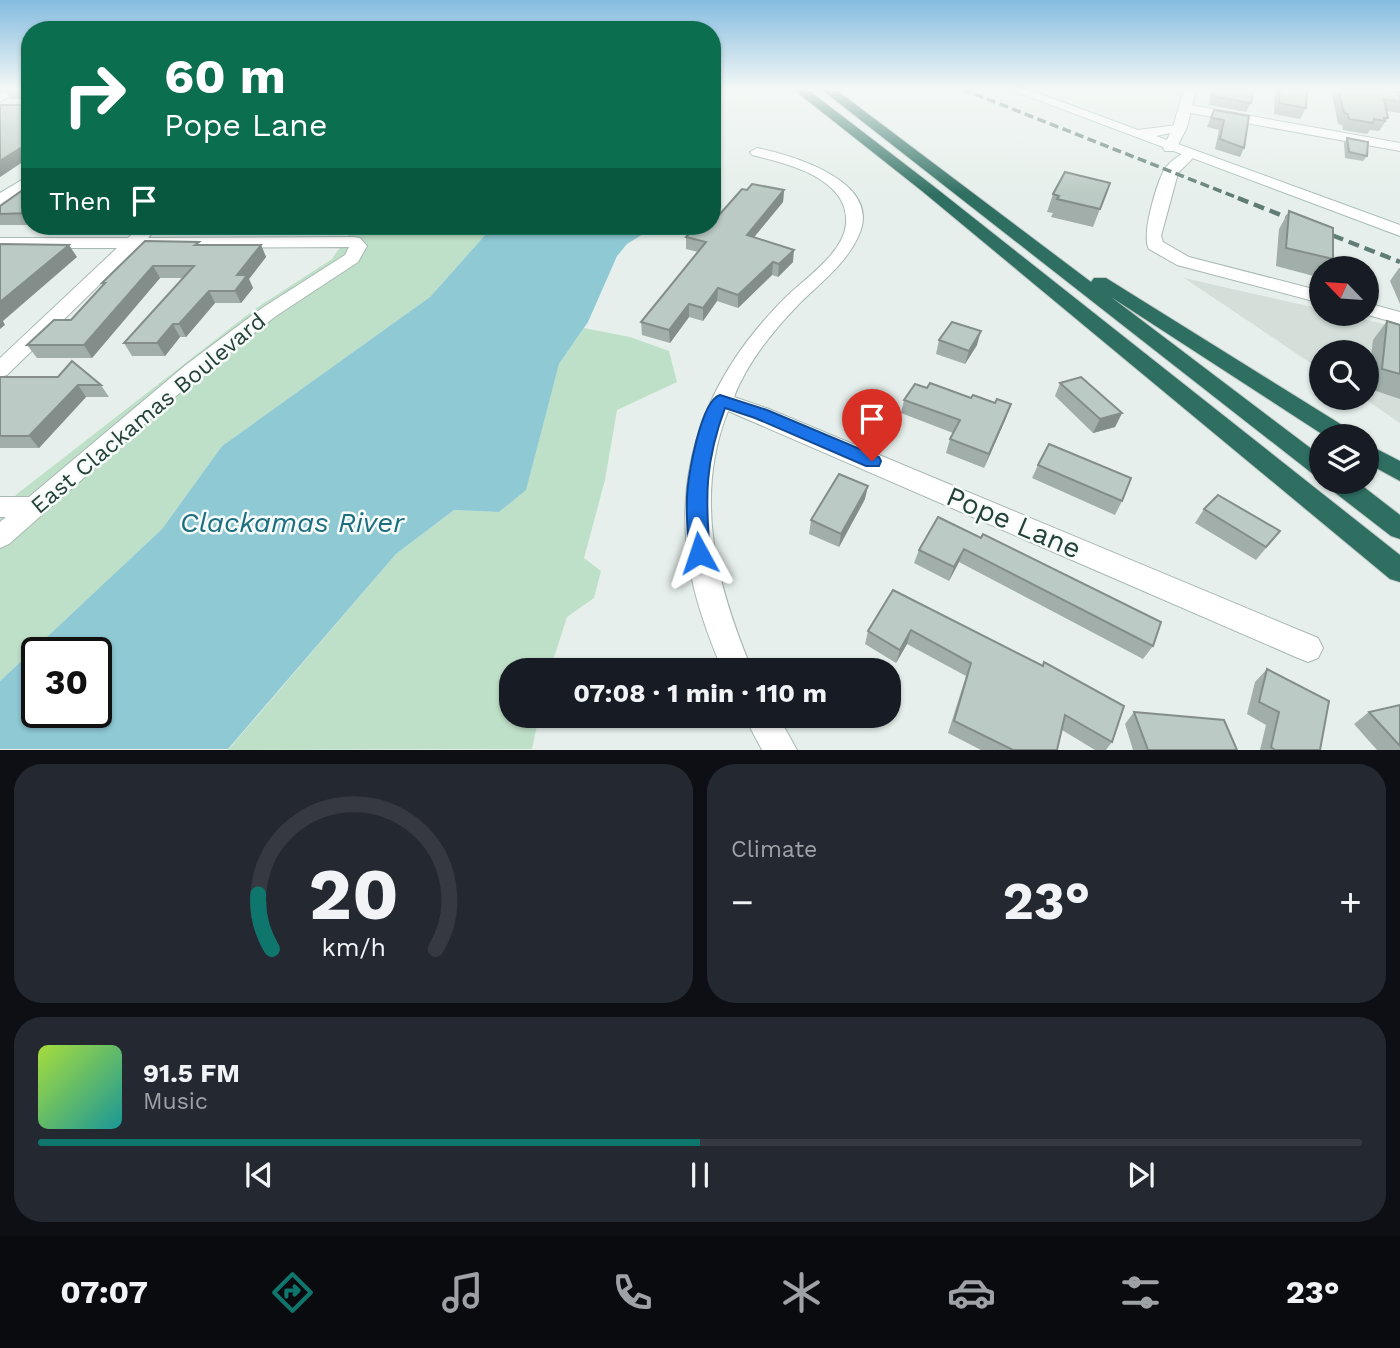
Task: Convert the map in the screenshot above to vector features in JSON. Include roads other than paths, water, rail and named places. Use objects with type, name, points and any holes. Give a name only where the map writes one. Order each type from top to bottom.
[{"type":"highway","points":[[845,124],[1400,571]]},
{"type":"highway","points":[[873,124],[1309,459]]},
{"type":"highway","points":[[989,212],[1323,424]]},
{"type":"highway","points":[[1379,459],[1400,472]]},
{"type":"highway","points":[[1355,494],[1400,529]]},
{"type":"street","points":[[1109,124],[1400,231]]},
{"type":"street","points":[[1170,148],[1181,124]]},
{"type":"street","points":[[1273,124],[1400,147]]},
{"type":"street","points":[[1128,131],[1159,133],[1180,127]]},
{"type":"street","points":[[732,658],[706,582],[697,527],[698,472],[705,440],[720,400],[751,350],[846,244],[854,224],[849,201],[832,181],[790,160],[757,152]]},
{"type":"street","points":[[1189,155],[1178,162],[1168,180],[1153,236],[1155,245],[1183,261],[1309,294]]},
{"type":"street","points":[[0,200],[21,185]]},
{"type":"street","points":[[0,370],[140,235]]},
{"type":"street","points":[[0,243],[133,242]]},
{"type":"street","name":"East Clackamas Boulevard","points":[[0,537],[228,342],[352,258],[358,250],[354,242],[133,242]]},
{"type":"street","points":[[1379,312],[1400,318]]},
{"type":"street","name":"Pope Lane","points":[[720,400],[773,419],[1308,648]]},
{"type":"street","points":[[0,508],[33,507]]},
{"type":"street","points":[[767,728],[781,750]]},
{"type":"water","name":"Clackamas River","points":[[485,235],[642,235],[627,244],[617,256],[588,322],[559,364],[526,490],[499,512],[454,510],[396,554],[228,749],[0,749],[0,681],[21,661],[21,728],[112,728],[112,637],[47,637],[162,529],[222,446],[430,297]]},
{"type":"railway","points":[[1051,124],[1243,200]]},
{"type":"railway","points":[[1238,198],[1400,262]]}]
